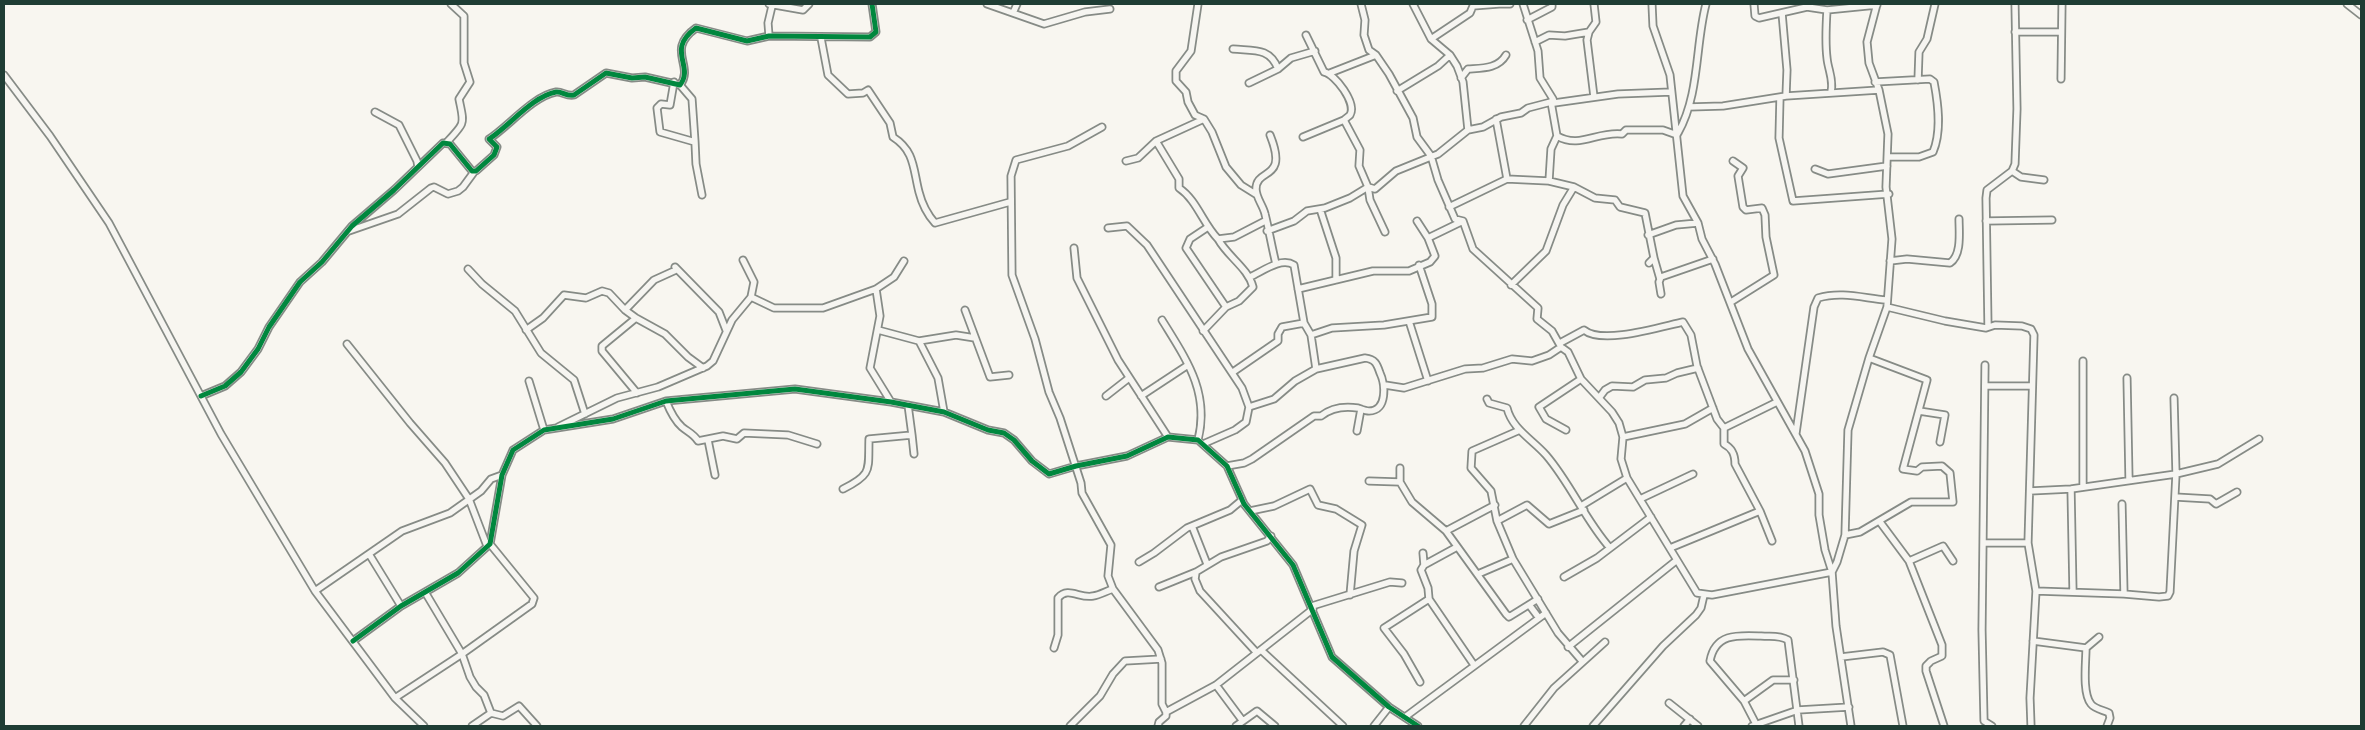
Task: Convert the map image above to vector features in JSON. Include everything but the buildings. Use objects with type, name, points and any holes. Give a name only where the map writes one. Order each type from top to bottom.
[{"type":"street","points":[[202,396],[225,386],[241,372],[258,349],[269,327],[300,282],[419,163],[459,130],[464,114],[459,99],[470,82],[464,63],[464,16],[451,4]]},
{"type":"street","points":[[769,36],[770,5],[803,10],[809,4]]},
{"type":"street","points":[[680,84],[684,77],[681,46],[688,33],[696,28],[747,41],[769,36],[870,38],[874,35],[876,25],[872,4]]},
{"type":"street","points":[[987,4],[1044,24],[1085,12],[1110,9]]},
{"type":"street","points":[[1013,13],[1017,4]]},
{"type":"street","points":[[1198,4],[1191,51],[1183,59],[1175,76],[1186,92],[1188,102],[1195,115],[1204,119],[1212,132],[1226,167],[1241,185],[1257,195]]},
{"type":"street","points":[[1361,4],[1365,20],[1364,35],[1369,50],[1376,55],[1389,74],[1412,118],[1417,137],[1431,156],[1455,219],[1463,221]]},
{"type":"street","points":[[1412,4],[1431,39],[1450,55],[1463,82],[1468,130]]},
{"type":"street","points":[[1431,39],[1470,13],[1473,6],[1510,4]]},
{"type":"street","points":[[1522,4],[1538,51],[1540,78],[1552,101],[1557,136],[1551,149],[1549,181]]},
{"type":"street","points":[[1527,20],[1542,14],[1552,7],[1552,4]]},
{"type":"street","points":[[1594,4],[1596,22],[1589,32],[1587,50],[1594,97]]},
{"type":"street","points":[[1652,4],[1653,26],[1670,75],[1683,196],[1698,222],[1702,239],[1731,302],[1748,349],[1805,451],[1819,494],[1824,543],[1832,572],[1836,626],[1850,707],[1851,726]]},
{"type":"street","points":[[1677,134],[1686,120],[1689,107],[1706,4]]},
{"type":"street","points":[[1463,221],[1473,249],[1538,308],[1537,319],[1552,331],[1560,345],[1568,352],[1581,379],[1619,424],[1623,437],[1621,459],[1626,468],[1627,478],[1697,593],[1704,595],[1832,572],[1838,562],[1845,534],[1848,430],[1886,303],[1892,239],[1886,187],[1888,134],[1879,90],[1869,63],[1866,42],[1877,4],[1837,6],[1827,10],[1807,5],[1782,14],[1756,18],[1754,4]]},
{"type":"street","points":[[1918,80],[1919,52],[1928,39],[1935,4]]},
{"type":"street","points":[[1988,327],[1987,190],[2012,171],[2015,164],[2017,109],[2015,4]]},
{"type":"street","points":[[2061,79],[2062,4]]},
{"type":"street","points":[[2347,4],[2361,15]]},
{"type":"street","points":[[1827,10],[1825,42],[1833,84],[1831,92]]},
{"type":"street","points":[[1782,14],[1787,70],[1779,138],[1793,201],[1888,194]]},
{"type":"street","points":[[1535,42],[1549,35],[1565,36],[1589,32]]},
{"type":"street","points":[[2015,32],[2061,32]]},
{"type":"street","points":[[1306,35],[1324,72],[1330,73],[1376,55]]},
{"type":"street","points":[[821,38],[830,78],[848,94],[868,90],[890,122],[893,137],[903,144],[910,154],[922,201],[935,224],[1010,202]]},
{"type":"street","points":[[1233,49],[1269,54],[1275,59],[1278,68]]},
{"type":"street","points":[[1249,83],[1278,68],[1291,58],[1315,51]]},
{"type":"street","points":[[1397,91],[1438,66],[1450,55]]},
{"type":"street","points":[[1461,78],[1468,69],[1496,64],[1502,61],[1506,55]]},
{"type":"street","points":[[349,231],[398,214],[431,188],[434,187],[448,194],[458,191],[474,172],[496,152],[497,147],[489,140],[545,96],[557,92],[570,96],[574,95],[606,73],[674,82],[680,84],[692,99],[696,164],[702,195]]},
{"type":"street","points":[[1303,137],[1344,120],[1350,114],[1351,111],[1345,89],[1330,73]]},
{"type":"street","points":[[4,75],[50,136],[109,223],[221,434],[315,591],[395,698],[424,726]]},
{"type":"street","points":[[1875,82],[1930,79],[1934,82],[1938,111],[1933,152],[1919,156],[1888,157]]},
{"type":"street","points":[[674,82],[670,105],[661,104],[658,108],[660,132],[696,142]]},
{"type":"street","points":[[1689,107],[1723,106],[1783,96],[1831,92],[1860,93],[1879,90]]},
{"type":"street","points":[[1267,232],[1294,221],[1307,212],[1350,198],[1368,187],[1375,189],[1396,171],[1431,156],[1448,146],[1468,130],[1483,126],[1496,119],[1552,101],[1554,103],[1618,94],[1671,92]]},
{"type":"street","points":[[376,112],[399,125],[419,163]]},
{"type":"street","points":[[1126,161],[1138,158],[1156,141],[1204,119]]},
{"type":"street","points":[[1496,119],[1507,179]]},
{"type":"street","points":[[1344,120],[1360,150],[1359,166],[1368,187],[1370,200],[1385,232]]},
{"type":"street","points":[[1102,127],[1068,146],[1016,160],[1011,176],[1010,202],[1012,275],[1035,339],[1049,392],[1076,466],[1082,493],[1111,545],[1108,576],[1112,588],[1158,650],[1161,659],[1162,704],[1166,716],[1159,722],[1158,726]]},
{"type":"street","points":[[1557,136],[1568,142],[1611,134],[1622,134],[1626,130],[1663,130],[1677,134]]},
{"type":"street","points":[[1270,135],[1278,156],[1277,163],[1257,183],[1257,195],[1264,212],[1267,232],[1276,264]]},
{"type":"street","points":[[1156,141],[1179,179],[1179,188],[1187,194],[1224,250],[1250,277],[1253,287],[1239,301],[1226,307],[1203,331]]},
{"type":"street","points":[[446,142],[474,172]]},
{"type":"street","points":[[1731,302],[1774,275],[1768,249],[1765,215],[1762,208],[1746,210],[1743,207],[1738,176],[1743,168],[1733,161]]},
{"type":"street","points":[[1815,169],[1828,174],[1887,166]]},
{"type":"street","points":[[2012,171],[2021,177],[2044,180]]},
{"type":"street","points":[[1449,207],[1492,184],[1507,179],[1549,181],[1574,187],[1595,198],[1615,200],[1620,206],[1645,213],[1652,260],[1660,279],[1661,294]]},
{"type":"street","points":[[1511,285],[1546,251],[1563,205],[1574,187]]},
{"type":"street","points":[[1320,208],[1336,258],[1336,280]]},
{"type":"street","points":[[1890,262],[1906,259],[1947,264],[1954,260],[1958,250],[1959,219]]},
{"type":"street","points":[[1218,239],[1234,237],[1265,220]]},
{"type":"street","points":[[1298,289],[1373,271],[1409,271],[1419,265],[1430,262],[1435,256],[1428,238],[1417,220]]},
{"type":"street","points":[[1986,221],[2052,220]]},
{"type":"street","points":[[1428,238],[1463,221]]},
{"type":"street","points":[[1648,235],[1676,226],[1698,222]]},
{"type":"street","points":[[353,641],[401,606],[458,573],[488,545],[502,475],[513,450],[544,430],[613,419],[666,401],[795,389],[891,402],[944,412],[988,430],[1004,432],[1014,440],[1032,461],[1049,474],[1076,466],[1127,456],[1168,437],[1200,442],[1242,426],[1246,422],[1249,407],[1233,372],[1203,331],[1147,245],[1127,226],[1108,228]]},
{"type":"street","points":[[1208,227],[1190,239],[1186,248],[1226,307]]},
{"type":"street","points":[[1074,248],[1077,278],[1129,378],[1168,437]]},
{"type":"street","points":[[1660,279],[1665,274],[1712,259]]},
{"type":"street","points":[[556,428],[618,398],[658,387],[703,368],[713,361],[726,330],[751,297],[754,282],[743,260]]},
{"type":"street","points":[[751,297],[774,308],[823,308],[876,290],[894,277],[904,261]]},
{"type":"street","points":[[1250,277],[1276,264],[1289,262],[1294,265],[1304,323],[1311,335],[1316,369]]},
{"type":"street","points":[[1311,335],[1332,328],[1428,319],[1434,313],[1419,265]]},
{"type":"street","points":[[625,310],[654,280],[676,270],[675,267],[719,312],[726,330]]},
{"type":"street","points":[[468,269],[482,284],[515,310],[541,353],[574,380],[585,414]]},
{"type":"street","points":[[876,290],[880,316],[870,368],[891,402]]},
{"type":"street","points":[[526,330],[543,318],[564,295],[586,298],[602,291],[608,293],[636,318],[660,330],[688,357],[703,368]]},
{"type":"street","points":[[1796,433],[1814,307],[1818,298],[1847,294],[1886,303],[1945,321],[1988,327],[1995,325],[2022,326],[2031,329],[2035,343],[2028,543],[2036,591],[2030,698],[2031,726]]},
{"type":"street","points":[[965,310],[990,377],[1009,375]]},
{"type":"street","points":[[636,318],[602,346],[602,351],[637,393]]},
{"type":"street","points":[[1162,320],[1196,378],[1199,392],[1200,442]]},
{"type":"street","points":[[1409,320],[1428,381]]},
{"type":"street","points":[[1385,385],[1404,388],[1465,369],[1483,368],[1512,358],[1532,361],[1549,355],[1560,345],[1584,330],[1592,336],[1638,333],[1682,322],[1691,335],[1698,368],[1717,419],[1724,428],[1724,444],[1730,447],[1735,456],[1735,464],[1760,511],[1772,542]]},
{"type":"street","points":[[1233,372],[1278,341],[1278,334],[1282,328],[1304,323]]},
{"type":"street","points":[[878,330],[919,341],[956,336],[975,338]]},
{"type":"street","points":[[919,341],[938,378],[944,412]]},
{"type":"street","points":[[347,344],[410,422],[430,443],[469,499],[488,545],[534,598],[532,604],[462,654],[395,698]]},
{"type":"street","points":[[1228,466],[1244,463],[1314,416],[1321,416],[1328,410],[1361,409],[1370,412],[1382,403],[1385,385],[1376,363],[1372,359],[1365,358],[1316,369],[1295,381],[1274,398],[1249,407]]},
{"type":"street","points":[[1845,534],[1860,532],[1880,522],[1911,502],[1953,502],[1950,473],[1942,466],[1922,467],[1917,471],[1903,469],[1927,380],[1869,358]]},
{"type":"street","points":[[2083,361],[2083,487]]},
{"type":"street","points":[[1141,396],[1188,365]]},
{"type":"street","points":[[1985,365],[1984,721],[1992,726]]},
{"type":"street","points":[[1599,398],[1605,390],[1612,386],[1633,387],[1645,380],[1666,378],[1698,368]]},
{"type":"street","points":[[1106,396],[1129,378]]},
{"type":"street","points":[[2126,378],[2130,479]]},
{"type":"street","points":[[1566,430],[1546,420],[1539,407],[1581,379]]},
{"type":"street","points":[[529,382],[544,430]]},
{"type":"street","points":[[1986,386],[2032,386]]},
{"type":"street","points":[[2036,591],[2124,594],[2159,598],[2165,597],[2170,592],[2176,474],[2174,398]]},
{"type":"street","points":[[1487,399],[1489,403],[1507,408],[1511,419],[1520,430],[1559,471],[1594,529],[1610,548]]},
{"type":"street","points":[[666,401],[671,413],[681,426],[698,441],[723,436],[737,439],[744,433],[775,434],[817,444]]},
{"type":"street","points":[[1724,428],[1777,402]]},
{"type":"street","points":[[908,405],[914,454]]},
{"type":"street","points":[[1623,437],[1685,424],[1713,408]]},
{"type":"street","points":[[1357,431],[1361,409]]},
{"type":"street","points":[[1919,411],[1945,415],[1940,442]]},
{"type":"street","points":[[1520,430],[1472,451],[1471,468],[1491,491],[1497,521],[1514,559],[1568,647],[1582,661]]},
{"type":"street","points":[[844,489],[862,479],[868,469],[868,439],[912,435]]},
{"type":"street","points":[[2030,491],[2071,489],[2130,479],[2176,474],[2218,464],[2259,439]]},
{"type":"street","points":[[708,440],[715,475]]},
{"type":"street","points":[[1200,442],[1228,466],[1242,500],[1293,565],[1313,608],[1332,657],[1389,707],[1418,726]]},
{"type":"street","points":[[1400,468],[1400,482],[1412,502],[1446,531],[1509,617],[1530,606],[1538,599]]},
{"type":"street","points":[[1640,499],[1693,474]]},
{"type":"street","points":[[315,591],[402,531],[450,513],[481,491],[491,479],[502,475]]},
{"type":"street","points":[[1497,521],[1527,505],[1549,524],[1583,508],[1627,478]]},
{"type":"street","points":[[1369,481],[1400,482]]},
{"type":"street","points":[[2071,489],[2073,592]]},
{"type":"street","points":[[1250,511],[1274,506],[1310,490],[1318,505],[1336,510],[1362,525],[1354,551],[1350,594]]},
{"type":"street","points":[[2175,497],[2210,499],[2216,504],[2237,492]]},
{"type":"street","points":[[1138,562],[1192,526],[1230,510],[1242,500]]},
{"type":"street","points":[[2122,504],[2124,594]]},
{"type":"street","points":[[1446,531],[1494,505]]},
{"type":"street","points":[[1670,548],[1760,511]]},
{"type":"street","points":[[1564,577],[1610,548],[1651,517]]},
{"type":"street","points":[[1880,522],[1909,562],[1942,645],[1942,656],[1931,661],[1926,666],[1926,672],[1944,726]]},
{"type":"street","points":[[1192,526],[1207,564]]},
{"type":"street","points":[[1159,587],[1196,572],[1207,564],[1260,544],[1271,536]]},
{"type":"street","points":[[1984,543],[2028,543]]},
{"type":"street","points":[[1457,546],[1424,566],[1421,570],[1428,588],[1429,599],[1474,665]]},
{"type":"street","points":[[1909,562],[1943,546],[1953,561]]},
{"type":"street","points":[[1423,553],[1424,566]]},
{"type":"street","points":[[369,554],[401,606]]},
{"type":"street","points":[[1478,574],[1514,559]]},
{"type":"street","points":[[1568,647],[1677,560]]},
{"type":"street","points":[[1196,572],[1195,579],[1200,591],[1259,651],[1343,726]]},
{"type":"street","points":[[1166,712],[1216,685],[1313,608],[1390,582],[1402,583]]},
{"type":"street","points":[[1054,648],[1058,636],[1058,598],[1067,592],[1092,597],[1112,588]]},
{"type":"street","points":[[425,592],[462,654],[470,677],[476,687],[484,694],[491,713]]},
{"type":"street","points":[[1593,726],[1663,646],[1702,608],[1704,595]]},
{"type":"street","points":[[1420,682],[1404,654],[1384,628],[1429,599]]},
{"type":"street","points":[[1530,606],[1539,618]]},
{"type":"street","points":[[1404,717],[1546,613]]},
{"type":"street","points":[[1799,726],[1798,710],[1788,640],[1780,636],[1730,636],[1712,652],[1710,661],[1744,701],[1755,726],[1798,710],[1850,707]]},
{"type":"street","points":[[2033,642],[2086,648],[2099,637]]},
{"type":"street","points":[[1524,726],[1554,688],[1605,642]]},
{"type":"street","points":[[2086,648],[2085,686],[2087,697],[2095,708],[2109,713],[2110,718],[2107,726]]},
{"type":"street","points":[[1841,658],[1884,652],[1890,655],[1903,726]]},
{"type":"street","points":[[1070,726],[1100,696],[1114,674],[1125,662],[1161,659]]},
{"type":"street","points":[[1744,701],[1773,680],[1794,680]]},
{"type":"street","points":[[1216,685],[1242,720]]},
{"type":"street","points":[[1669,703],[1698,726]]},
{"type":"street","points":[[472,726],[491,713],[503,716],[515,706],[524,707],[537,726]]},
{"type":"street","points":[[1374,726],[1389,707]]},
{"type":"street","points":[[1236,726],[1242,720],[1258,711],[1275,726]]},
{"type":"street","points":[[1684,726],[1690,720]]},
{"type":"cycle path","points":[[201,396],[225,386],[241,372],[258,349],[269,327],[300,282],[322,262],[352,226],[394,190],[443,143],[450,144],[472,171],[476,171],[494,155],[497,147],[489,139],[530,105],[547,95],[556,92],[574,95],[606,73],[632,78],[645,77],[680,85],[684,78],[681,51],[687,36],[696,28],[747,41],[769,36],[870,37],[876,32],[872,4]]},
{"type":"cycle path","points":[[353,641],[401,606],[458,573],[490,544],[502,475],[513,450],[544,430],[613,419],[666,401],[795,389],[891,402],[944,412],[988,430],[1004,433],[1014,440],[1032,461],[1049,474],[1076,466],[1127,456],[1168,437],[1198,440],[1227,466],[1244,504],[1293,565],[1332,657],[1389,707],[1418,726]]}]
